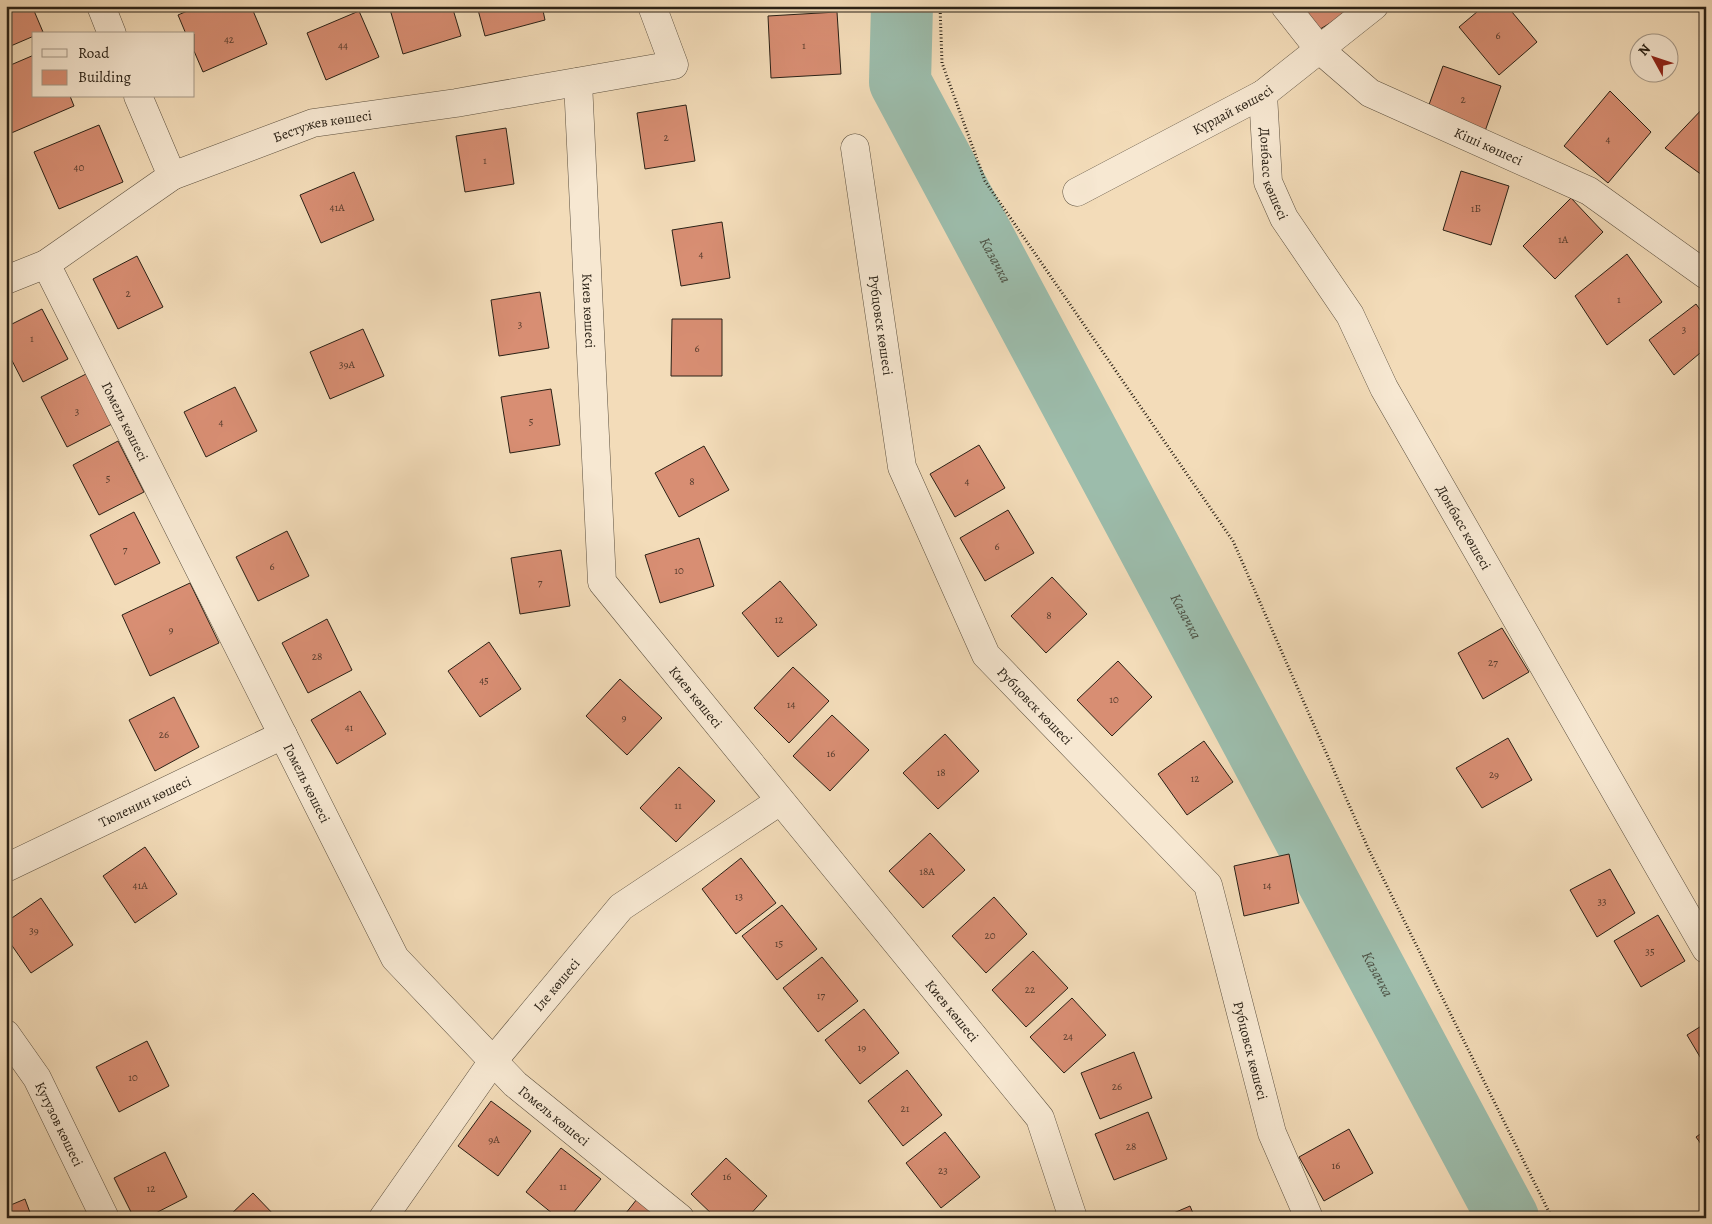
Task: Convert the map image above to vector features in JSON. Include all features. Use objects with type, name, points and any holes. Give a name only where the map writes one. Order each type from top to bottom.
[{"type":"street","points":[[101,6],[111,32]]},
{"type":"street","name":"Бестужев көшесі","points":[[6,280],[46,264],[172,176],[313,123],[456,103],[674,65],[652,6]]},
{"type":"street","name":"Кіші көшесі","points":[[1285,6],[1319,49],[1370,93],[1589,191],[1706,275]]},
{"type":"street","name":"Күрдай көшесі","points":[[1077,192],[1264,94],[1374,6]]},
{"type":"street","name":"Киев көшесі","points":[[578,82],[602,582],[1040,1118],[1073,1218]]},
{"type":"street","name":"Донбасс көшесі","points":[[1264,94],[1268,182],[1284,218],[1350,315],[1384,388],[1706,949]]},
{"type":"street","points":[[139,98],[172,176]]},
{"type":"street","name":"Рубцовск көшесі","points":[[855,148],[902,467],[986,655],[1208,885],[1272,1133],[1309,1218]]},
{"type":"street","name":"Гомель көшесі","points":[[46,264],[394,958],[515,1084],[680,1218]]},
{"type":"street","name":"Тюленин көшесі","points":[[6,868],[283,735]]},
{"type":"street","name":"Іле көшесі","points":[[383,1218],[493,1062],[621,907],[780,801]]},
{"type":"street","name":"Кутузов көшесі","points":[[6,1034],[37,1078],[105,1218]]},
{"type":"path","points":[[940,6],[942,64],[985,181],[1233,541],[1368,848],[1552,1218]]},
{"type":"building","points":[[6,6],[32,6],[43,32],[32,32],[32,37],[6,48]]},
{"type":"building","points":[[199,6],[251,6],[267,44],[203,72],[195,53],[195,32],[185,32],[178,15]]},
{"type":"building","points":[[389,6],[452,6],[461,36],[403,54]]},
{"type":"building","points":[[477,6],[542,6],[545,20],[485,36]]},
{"type":"building","points":[[1294,6],[1354,6],[1355,8],[1312,34]]},
{"type":"building","points":[[1484,6],[1507,6],[1537,42],[1499,75],[1459,27]]},
{"type":"building","points":[[359,11],[379,57],[326,80],[307,33]]},
{"type":"building","points":[[837,12],[841,74],[771,78],[768,16]]},
{"type":"building","points":[[32,56],[32,98],[71,98],[74,106],[9,134],[6,126],[6,67]]},
{"type":"building","points":[[1443,66],[1501,86],[1484,134],[1426,113]]},
{"type":"building","points":[[1610,91],[1651,132],[1608,183],[1564,146]]},
{"type":"building","points":[[686,105],[695,161],[645,169],[637,113]]},
{"type":"building","points":[[1706,105],[1706,178],[1665,148]]},
{"type":"building","points":[[99,125],[123,182],[59,209],[34,152]]},
{"type":"building","points":[[506,128],[514,184],[465,192],[456,136]]},
{"type":"building","points":[[1461,171],[1509,186],[1491,245],[1443,230]]},
{"type":"building","points":[[354,172],[374,220],[321,243],[300,195]]},
{"type":"building","points":[[1571,198],[1603,232],[1555,279],[1523,246]]},
{"type":"building","points":[[722,222],[730,278],[681,286],[672,230]]},
{"type":"building","points":[[1627,254],[1662,302],[1607,345],[1575,296]]},
{"type":"building","points":[[137,256],[163,307],[118,329],[93,279]]},
{"type":"building","points":[[540,292],[549,348],[499,356],[491,300]]},
{"type":"building","points":[[1696,304],[1706,318],[1706,348],[1674,375],[1649,340]]},
{"type":"building","points":[[42,309],[68,359],[23,382],[6,349],[6,327]]},
{"type":"building","points":[[672,319],[722,319],[722,376],[671,376]]},
{"type":"building","points":[[363,329],[384,376],[330,399],[310,352]]},
{"type":"building","points":[[86,374],[112,424],[67,447],[41,397]]},
{"type":"building","points":[[235,387],[257,431],[206,457],[184,412]]},
{"type":"building","points":[[551,389],[560,445],[510,453],[501,397]]},
{"type":"building","points":[[118,441],[144,492],[99,515],[73,465]]},
{"type":"building","points":[[979,445],[1005,488],[955,517],[930,474]]},
{"type":"building","points":[[704,446],[729,490],[679,517],[655,473]]},
{"type":"building","points":[[1008,510],[1034,553],[985,581],[960,538]]},
{"type":"building","points":[[134,512],[160,563],[115,585],[90,535]]},
{"type":"building","points":[[287,531],[309,576],[258,601],[236,557]]},
{"type":"building","points":[[699,538],[714,586],[660,603],[645,555]]},
{"type":"building","points":[[561,550],[570,606],[520,614],[511,558]]},
{"type":"building","points":[[1052,577],[1087,614],[1046,653],[1011,616]]},
{"type":"building","points":[[780,581],[817,625],[778,657],[742,613]]},
{"type":"building","points":[[190,583],[219,643],[150,676],[122,615]]},
{"type":"building","points":[[327,619],[352,670],[308,693],[282,643]]},
{"type":"building","points":[[1502,628],[1529,672],[1483,699],[1458,653]]},
{"type":"building","points":[[489,642],[521,689],[480,717],[448,671]]},
{"type":"building","points":[[1118,661],[1152,697],[1112,736],[1077,700]]},
{"type":"building","points":[[793,667],[829,701],[789,743],[754,708]]},
{"type":"building","points":[[620,679],[662,718],[627,755],[586,716]]},
{"type":"building","points":[[360,691],[386,734],[337,764],[311,720]]},
{"type":"building","points":[[174,697],[199,747],[155,771],[129,720]]},
{"type":"building","points":[[832,715],[869,750],[830,791],[793,756]]},
{"type":"building","points":[[945,734],[979,771],[938,809],[903,773]]},
{"type":"building","points":[[1508,738],[1532,780],[1482,808],[1456,768]]},
{"type":"building","points":[[1204,741],[1233,782],[1187,815],[1158,774]]},
{"type":"building","points":[[679,767],[715,801],[676,842],[640,808]]},
{"type":"building","points":[[930,833],[965,870],[923,908],[889,871]]},
{"type":"building","points":[[145,847],[177,894],[135,923],[103,876]]},
{"type":"building","points":[[1289,854],[1299,903],[1244,916],[1234,866]]},
{"type":"building","points":[[741,858],[776,903],[736,934],[702,889]]},
{"type":"building","points":[[1610,869],[1635,913],[1597,937],[1570,890]]},
{"type":"building","points":[[994,897],[1027,934],[986,973],[952,936]]},
{"type":"building","points":[[41,898],[73,945],[31,973],[6,937],[6,922]]},
{"type":"building","points":[[782,905],[817,949],[777,980],[742,936]]},
{"type":"building","points":[[1658,915],[1685,961],[1641,987],[1614,941]]},
{"type":"building","points":[[1033,951],[1068,988],[1026,1027],[992,990]]},
{"type":"building","points":[[822,957],[858,1001],[818,1032],[783,988]]},
{"type":"building","points":[[1072,998],[1106,1035],[1064,1073],[1030,1037]]},
{"type":"building","points":[[864,1009],[899,1053],[860,1084],[825,1040]]},
{"type":"building","points":[[1706,1023],[1706,1067],[1687,1035]]},
{"type":"building","points":[[147,1041],[169,1086],[119,1112],[96,1067]]},
{"type":"building","points":[[1134,1052],[1152,1098],[1100,1119],[1081,1073]]},
{"type":"building","points":[[907,1070],[942,1115],[903,1146],[868,1101]]},
{"type":"building","points":[[491,1101],[531,1131],[498,1176],[458,1146]]},
{"type":"building","points":[[1148,1112],[1167,1159],[1114,1180],[1095,1134]]},
{"type":"building","points":[[1349,1129],[1373,1173],[1324,1201],[1299,1157]]},
{"type":"building","points":[[1706,1130],[1706,1151],[1696,1137]]},
{"type":"building","points":[[945,1132],[980,1177],[941,1208],[906,1163]]},
{"type":"building","points":[[561,1148],[601,1179],[569,1218],[558,1218],[526,1192]]},
{"type":"building","points":[[165,1152],[187,1197],[146,1218],[134,1218],[114,1178]]},
{"type":"building","points":[[726,1158],[767,1196],[747,1218],[716,1218],[691,1194]]},
{"type":"building","points":[[253,1193],[277,1218],[227,1218]]},
{"type":"building","points":[[25,1199],[32,1218],[6,1218],[6,1207]]},
{"type":"building","points":[[637,1199],[662,1218],[622,1218]]},
{"type":"building","points":[[1190,1206],[1195,1218],[1162,1218]]},
{"type":"waterway","name":"Казачка","points":[[902,6],[900,82],[1508,1218]]}]
